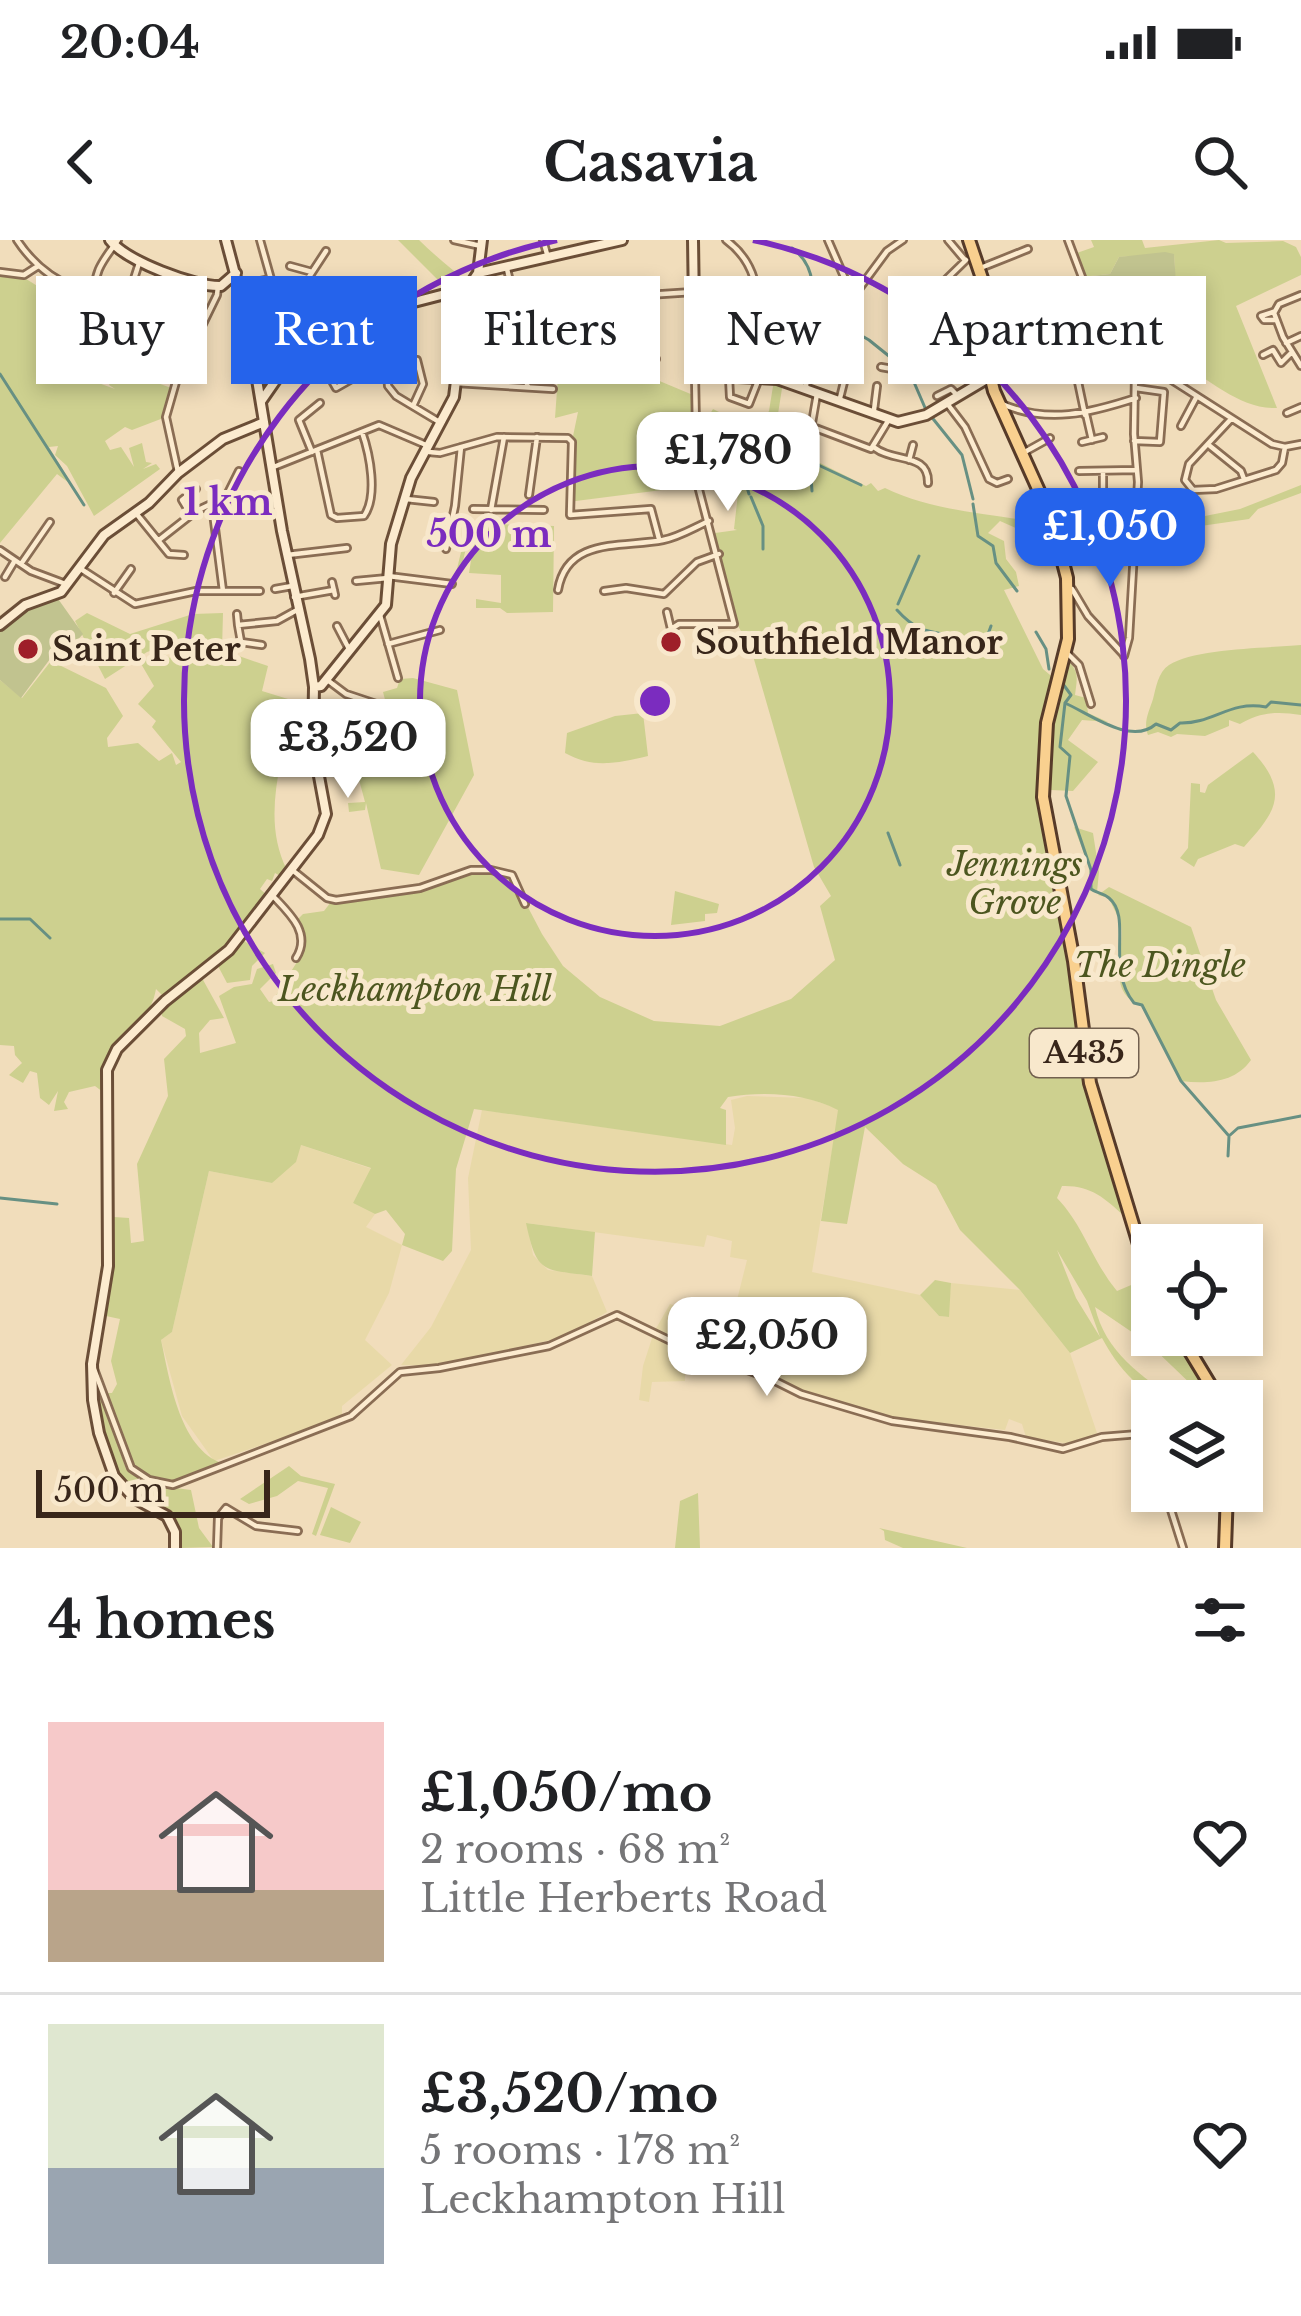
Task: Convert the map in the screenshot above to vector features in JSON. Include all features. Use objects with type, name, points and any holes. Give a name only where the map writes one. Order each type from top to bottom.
[{"type":"main road","name":"A435","points":[[969,240],[979,276]]},
{"type":"main road","name":"A435","points":[[992,384],[1052,520],[1067,586],[1065,651],[1045,744],[1045,810],[1074,962],[1090,1083],[1136,1224]]},
{"type":"main road","points":[[1225,1548],[1226,1512]]},
{"type":"street","points":[[31,240],[19,243],[38,266],[55,276]]},
{"type":"street","points":[[226,240],[237,276]]},
{"type":"street","points":[[260,240],[270,276]]},
{"type":"street","points":[[454,240],[481,243],[476,276]]},
{"type":"street","points":[[543,240],[548,260]]},
{"type":"street","points":[[574,240],[577,252]]},
{"type":"street","points":[[478,273],[622,240]]},
{"type":"street","points":[[693,240],[693,276]]},
{"type":"street","points":[[726,240],[744,256],[754,276]]},
{"type":"street","points":[[828,240],[857,295],[891,247],[903,240]]},
{"type":"street","points":[[884,240],[891,247]]},
{"type":"street","points":[[948,240],[972,262]]},
{"type":"street","points":[[1069,240],[1081,276]]},
{"type":"street","points":[[98,276],[114,242],[177,276]]},
{"type":"street","points":[[881,368],[898,370],[903,364],[926,299],[972,262],[1028,249]]},
{"type":"street","points":[[311,276],[326,251]]},
{"type":"street","points":[[135,276],[140,260]]},
{"type":"street","points":[[0,272],[24,275],[38,266]]},
{"type":"street","points":[[290,266],[312,272]]},
{"type":"street","points":[[507,269],[509,276]]},
{"type":"street","points":[[207,314],[218,286],[236,273]]},
{"type":"street","points":[[207,284],[218,286]]},
{"type":"street","points":[[262,400],[290,361],[336,322],[441,295]]},
{"type":"street","points":[[1276,320],[1262,316],[1301,295]]},
{"type":"street","points":[[1274,311],[1301,366]]},
{"type":"street","points":[[1286,343],[1301,336]]},
{"type":"street","points":[[1263,355],[1271,350],[1281,364],[1292,352]]},
{"type":"street","points":[[412,406],[423,382],[417,360],[386,357],[390,390],[412,406],[441,423]]},
{"type":"street","points":[[175,384],[166,417],[178,473]]},
{"type":"street","points":[[259,384],[292,586],[321,684]]},
{"type":"street","points":[[175,1548],[175,1532],[168,1518],[129,1494],[111,1471],[96,1418],[92,1364],[108,1266],[110,1140],[105,1089],[110,1060],[177,990],[222,958],[318,835],[326,814],[313,744],[312,705],[321,684],[387,601],[390,549],[425,447],[454,397],[456,384]]},
{"type":"street","points":[[484,384],[554,389]]},
{"type":"street","points":[[667,612],[671,628],[734,623],[697,482],[695,384]]},
{"type":"street","points":[[729,384],[729,395],[748,404],[753,402],[758,384]]},
{"type":"street","points":[[791,384],[872,416],[908,422],[971,384]]},
{"type":"street","points":[[806,384],[806,389]]},
{"type":"street","points":[[839,402],[844,384]]},
{"type":"street","points":[[1079,384],[1092,440]]},
{"type":"street","points":[[1067,586],[1124,656],[1129,638],[1137,470],[1136,384]]},
{"type":"street","points":[[1177,384],[1268,442],[1285,447],[1301,444]]},
{"type":"street","points":[[872,416],[877,386]]},
{"type":"street","points":[[1134,441],[1160,442],[1165,411],[1164,392],[1136,388]]},
{"type":"street","points":[[812,426],[817,394]]},
{"type":"street","points":[[1181,426],[1197,397]]},
{"type":"street","points":[[998,403],[1015,410],[1086,414],[1136,398]]},
{"type":"street","points":[[941,399],[965,427],[989,479],[997,483],[1008,479]]},
{"type":"street","points":[[320,403],[299,419],[315,451],[331,514],[337,518],[364,516],[371,504],[362,432]]},
{"type":"street","points":[[1287,413],[1301,407]]},
{"type":"street","points":[[1006,424],[1015,410]]},
{"type":"street","points":[[789,418],[926,466],[928,483]]},
{"type":"street","points":[[1232,419],[1186,468],[1189,487],[1202,492],[1278,468],[1285,447]]},
{"type":"street","points":[[875,448],[888,421]]},
{"type":"street","points":[[0,625],[23,606],[53,597],[68,585],[104,535],[178,473],[220,441],[262,423]]},
{"type":"street","points":[[271,468],[383,426],[436,453],[504,437],[567,437],[572,441],[568,510],[574,517],[651,509],[659,539]]},
{"type":"street","points":[[491,509],[504,437]]},
{"type":"street","points":[[529,495],[537,437]]},
{"type":"street","points":[[1082,442],[1103,437]]},
{"type":"street","points":[[1022,454],[1050,438]]},
{"type":"street","points":[[909,460],[913,445]]},
{"type":"street","points":[[1210,446],[1240,471],[1244,481]]},
{"type":"street","points":[[446,549],[461,447]]},
{"type":"street","points":[[1079,471],[1137,470]]},
{"type":"street","points":[[159,540],[190,515],[226,497],[238,471]]},
{"type":"street","points":[[1102,472],[1103,509]]},
{"type":"street","points":[[190,515],[182,500],[196,489]]},
{"type":"street","points":[[406,499],[434,502]]},
{"type":"street","points":[[212,505],[223,591]]},
{"type":"street","points":[[473,509],[544,510]]},
{"type":"street","points":[[135,512],[170,554],[184,555]]},
{"type":"street","points":[[1134,516],[1168,516]]},
{"type":"street","points":[[558,590],[562,573],[583,552],[659,539],[710,521]]},
{"type":"street","points":[[4,578],[50,522]]},
{"type":"street","points":[[287,555],[347,548]]},
{"type":"street","points":[[0,550],[68,585]]},
{"type":"street","points":[[604,591],[626,588],[661,594],[675,587],[694,564],[719,554]]},
{"type":"street","points":[[81,569],[114,593],[140,604],[196,590],[260,592]]},
{"type":"street","points":[[114,593],[131,569]]},
{"type":"street","points":[[356,581],[388,577],[452,584]]},
{"type":"street","points":[[274,589],[292,586]]},
{"type":"street","points":[[295,597],[333,589]]},
{"type":"street","points":[[238,625],[277,621],[298,610]]},
{"type":"street","points":[[237,614],[239,639],[262,646]]},
{"type":"street","points":[[380,615],[398,679]]},
{"type":"street","points":[[337,626],[350,649]]},
{"type":"street","points":[[388,644],[440,630]]},
{"type":"street","points":[[1116,647],[1129,638]]},
{"type":"street","points":[[1065,651],[1079,664],[1091,704]]},
{"type":"street","points":[[321,684],[376,704]]},
{"type":"street","points":[[312,705],[333,720],[373,728]]},
{"type":"street","points":[[291,869],[336,900],[424,886],[471,870],[506,871],[514,876],[525,904]]},
{"type":"street","points":[[272,895],[302,934],[296,958]]},
{"type":"street","points":[[92,1364],[131,1468],[149,1480],[172,1485],[350,1416],[400,1372],[549,1346],[615,1315],[801,1394],[892,1421],[1063,1449],[1131,1435]]},
{"type":"street","points":[[217,1548],[218,1518],[227,1508],[252,1525],[298,1531]]},
{"type":"street","points":[[1172,1512],[1183,1548]]},
{"type":"shaded area","points":[[807,1098],[839,1109],[812,1272],[920,1295],[939,1316],[948,1317],[951,1283],[1020,1290],[1070,1353],[1097,1433],[1071,1444],[1026,1437],[1022,1424],[1009,1419],[1005,1430],[895,1418],[722,1360],[747,1260],[730,1257],[732,1241],[707,1235],[704,1247],[527,1223],[533,1255],[548,1270],[592,1276],[607,1312],[565,1337],[432,1366],[401,1365],[431,1327],[471,1250],[468,1178],[482,1110],[732,1145],[731,1100]]},
{"type":"shaded area","points":[[301,1145],[372,1169],[353,1203],[375,1214],[366,1227],[402,1245],[389,1293],[365,1340],[392,1365],[342,1406],[342,1418],[214,1461],[182,1416],[161,1340],[172,1332],[209,1171],[272,1183]]},
{"type":"shaded area","points":[[687,1301],[713,1311],[698,1352],[685,1365],[685,1381],[652,1382],[649,1402],[639,1400],[654,1332],[670,1304],[684,1309]]},
{"type":"green space","points":[[398,240],[419,240],[461,276],[437,279]]},
{"type":"green space","points":[[1091,240],[1142,240],[1145,248],[1219,240],[1283,241],[1296,247],[1301,275],[1236,306],[1277,408],[1238,399],[1206,379],[1206,276],[1175,276],[1174,254],[1119,257],[1110,274],[1081,276],[1074,254],[1094,247]]},
{"type":"green space","points":[[1174,254],[1176,276],[1091,276],[1110,274],[1119,257]]},
{"type":"green space","points":[[0,273],[36,285],[36,384],[101,384],[115,389],[109,384],[160,384],[174,389],[166,417],[132,430],[125,427],[105,441],[110,450],[121,447],[134,467],[129,448],[142,443],[146,462],[152,463],[143,469],[156,464],[160,469],[94,516],[67,466],[55,455],[58,446],[49,447],[72,485],[57,474],[0,543]]},
{"type":"green space","points":[[660,381],[693,395],[696,427],[662,427],[662,490],[568,502],[578,412],[555,418],[557,384]]},
{"type":"green space","points":[[773,384],[783,384],[775,433],[784,438],[784,445],[866,486],[871,483],[878,491],[885,488],[945,508],[1050,525],[1051,529],[1018,529],[1000,521],[988,533],[1004,541],[1006,559],[1019,586],[1004,590],[1043,669],[1056,680],[1040,753],[1083,1062],[1124,1216],[1089,1190],[1062,1186],[1057,1198],[1117,1291],[1131,1285],[1131,1331],[1095,1307],[1116,1350],[1149,1380],[1135,1380],[1102,1338],[1070,1353],[1020,1290],[960,1230],[936,1185],[903,1164],[865,1127],[847,1224],[821,1221],[838,1110],[825,1104],[784,1095],[728,1097],[720,1108],[726,1110],[726,1145],[474,1109],[456,1169],[452,1251],[443,1261],[402,1245],[405,1234],[386,1210],[375,1214],[353,1203],[371,1168],[301,1145],[296,1162],[272,1183],[209,1171],[172,1332],[161,1340],[173,1395],[188,1431],[199,1447],[228,1465],[183,1483],[149,1481],[137,1471],[120,1442],[106,1393],[112,1393],[117,1384],[111,1361],[120,1319],[106,1316],[114,1265],[114,1217],[129,1218],[131,1243],[144,1241],[137,1164],[168,1096],[164,1059],[186,1036],[185,1029],[162,1016],[162,1011],[202,978],[224,1018],[210,1020],[199,1033],[200,1053],[236,1043],[219,996],[252,984],[257,969],[273,964],[276,973],[260,989],[269,1002],[274,1001],[301,953],[298,919],[303,914],[324,911],[334,898],[417,888],[471,870],[510,873],[563,966],[600,997],[654,1021],[720,1026],[791,999],[835,960],[820,906],[831,896],[814,867],[751,649],[737,624],[715,533],[737,530],[741,467],[761,442],[718,428],[710,414],[713,409],[763,433],[760,425],[769,411]],"holes":[[[1057,1250],[1087,1301],[1100,1337],[1076,1298]]]},
{"type":"green space","points":[[1301,485],[1301,493],[1258,509],[1249,519],[1179,526],[1190,519],[1240,509]]},
{"type":"green space","points":[[1051,514],[1134,519],[1133,529],[1056,527]]},
{"type":"green space","points":[[468,523],[554,526],[553,612],[476,608],[476,599],[501,603],[501,575],[469,573],[475,535],[470,532],[460,573],[456,573]]},
{"type":"green space","points":[[56,596],[83,634],[64,655],[50,659],[21,698],[0,680],[0,630],[25,605]]},
{"type":"green space","points":[[87,613],[130,634],[193,614],[223,613],[222,650],[204,652],[236,655],[268,666],[262,691],[288,699],[286,705],[292,708],[275,810],[279,851],[287,870],[282,877],[275,873],[272,881],[267,879],[260,889],[268,896],[229,950],[162,995],[156,989],[145,1015],[112,1056],[103,1092],[95,1086],[69,1092],[64,1102],[68,1109],[54,1111],[58,1091],[49,1105],[40,1098],[37,1073],[30,1071],[23,1083],[9,1075],[22,1063],[14,1046],[0,1045],[0,680],[22,698],[51,661],[106,688],[123,716],[107,738],[108,747],[138,743],[159,761],[172,753],[176,765],[181,762],[152,727],[156,721],[138,704],[154,686],[140,662],[161,651],[170,658],[175,652],[169,652],[168,645],[147,652],[105,679],[75,621]]},
{"type":"green space","points":[[1301,645],[1301,715],[1269,714],[1240,724],[1229,720],[1229,726],[1205,736],[1148,735],[1146,721],[1156,685],[1169,665],[1214,652]]},
{"type":"green space","points":[[1066,659],[1076,671],[1075,695],[1086,698],[1088,713],[1108,722],[1082,720],[1068,740],[1098,762],[1073,791],[1051,790],[1050,773],[1053,724]]},
{"type":"green space","points":[[400,679],[457,690],[474,775],[419,875],[381,869],[366,803],[365,810],[349,812],[348,803],[365,802],[357,772],[369,753],[383,771],[396,767],[384,736],[391,723],[383,692],[397,688]]},
{"type":"green space","points":[[643,713],[648,756],[596,763],[565,753],[567,733],[615,716]]},
{"type":"green space","points":[[1253,752],[1272,779],[1271,812],[1244,847],[1235,844],[1198,859],[1194,867],[1180,858],[1188,848],[1191,783],[1200,784],[1200,792],[1205,793],[1208,785]]},
{"type":"green space","points":[[1074,827],[1093,833],[1097,892],[1092,890],[1093,877]]},
{"type":"green space","name":"The Dingle","points":[[1109,887],[1191,927],[1216,1000],[1251,1060],[1244,1068],[1210,1082],[1181,1081],[1142,1005],[1131,1000],[1120,982],[1121,925],[1109,898],[1098,895]]},
{"type":"green space","points":[[675,891],[719,904],[717,913],[705,914],[705,921],[671,925]]},
{"type":"green space","points":[[242,940],[265,953],[252,966],[250,980],[227,983],[218,966]]},
{"type":"green space","points":[[526,1223],[595,1232],[592,1276],[545,1266],[534,1252]]},
{"type":"green space","points":[[935,1280],[951,1283],[949,1317],[939,1316],[920,1295]]},
{"type":"green space","points":[[1162,1356],[1187,1356],[1202,1380],[1187,1380]]},
{"type":"green space","points":[[96,1382],[126,1469],[152,1485],[191,1490],[199,1528],[213,1547],[180,1548],[179,1534],[167,1514],[118,1473],[104,1441]]},
{"type":"green space","points":[[289,1466],[301,1476],[335,1484],[316,1536],[312,1534],[328,1488],[298,1481],[277,1496],[249,1504],[240,1499]]},
{"type":"green space","points":[[698,1493],[700,1548],[675,1548],[680,1501]]},
{"type":"green space","points":[[331,1507],[361,1522],[350,1543],[320,1535]]},
{"type":"green space","points":[[879,1528],[967,1548],[903,1548],[885,1540]]},
{"type":"waterway","points":[[792,248],[810,271],[812,282],[804,282],[804,290],[812,307],[869,340],[910,373],[926,410],[962,455],[973,499]]},
{"type":"waterway","points":[[0,374],[84,505]]},
{"type":"waterway","points":[[749,494],[750,468],[766,447],[810,463],[812,491]]},
{"type":"waterway","points":[[814,463],[861,485]]},
{"type":"waterway","points":[[751,497],[763,526],[763,549]]},
{"type":"waterway","points":[[973,504],[978,536],[993,546],[996,563],[1017,591]]},
{"type":"waterway","points":[[898,604],[919,556]]},
{"type":"waterway","points":[[897,610],[917,627],[975,645],[987,637],[991,626]]},
{"type":"waterway","points":[[1036,632],[1046,649],[1049,669]]},
{"type":"waterway","points":[[1063,684],[1071,695],[1065,703],[1060,747],[1070,756],[1066,796],[1091,870],[1091,889],[1107,896],[1116,907],[1126,989],[1134,1003],[1142,1005],[1181,1081],[1229,1136],[1228,1156]]},
{"type":"waterway","points":[[1065,703],[1110,726],[1135,732],[1156,724],[1171,730],[1180,723],[1242,707],[1266,707],[1271,702],[1301,705]]},
{"type":"waterway","points":[[888,833],[900,865]]},
{"type":"waterway","points":[[0,919],[30,919],[50,938]]},
{"type":"waterway","points":[[1229,1136],[1238,1128],[1301,1116]]},
{"type":"waterway","points":[[0,1198],[57,1204]]},
{"type":"place","name":"Southfield Manor","points":[[671,642]]},
{"type":"place","name":"Saint Peter","points":[[28,649]]},
{"type":"park label","name":"Jennings Grove","points":[[1015,883]]},
{"type":"park label","name":"Leckhampton Hill","points":[[415,989]]}]
